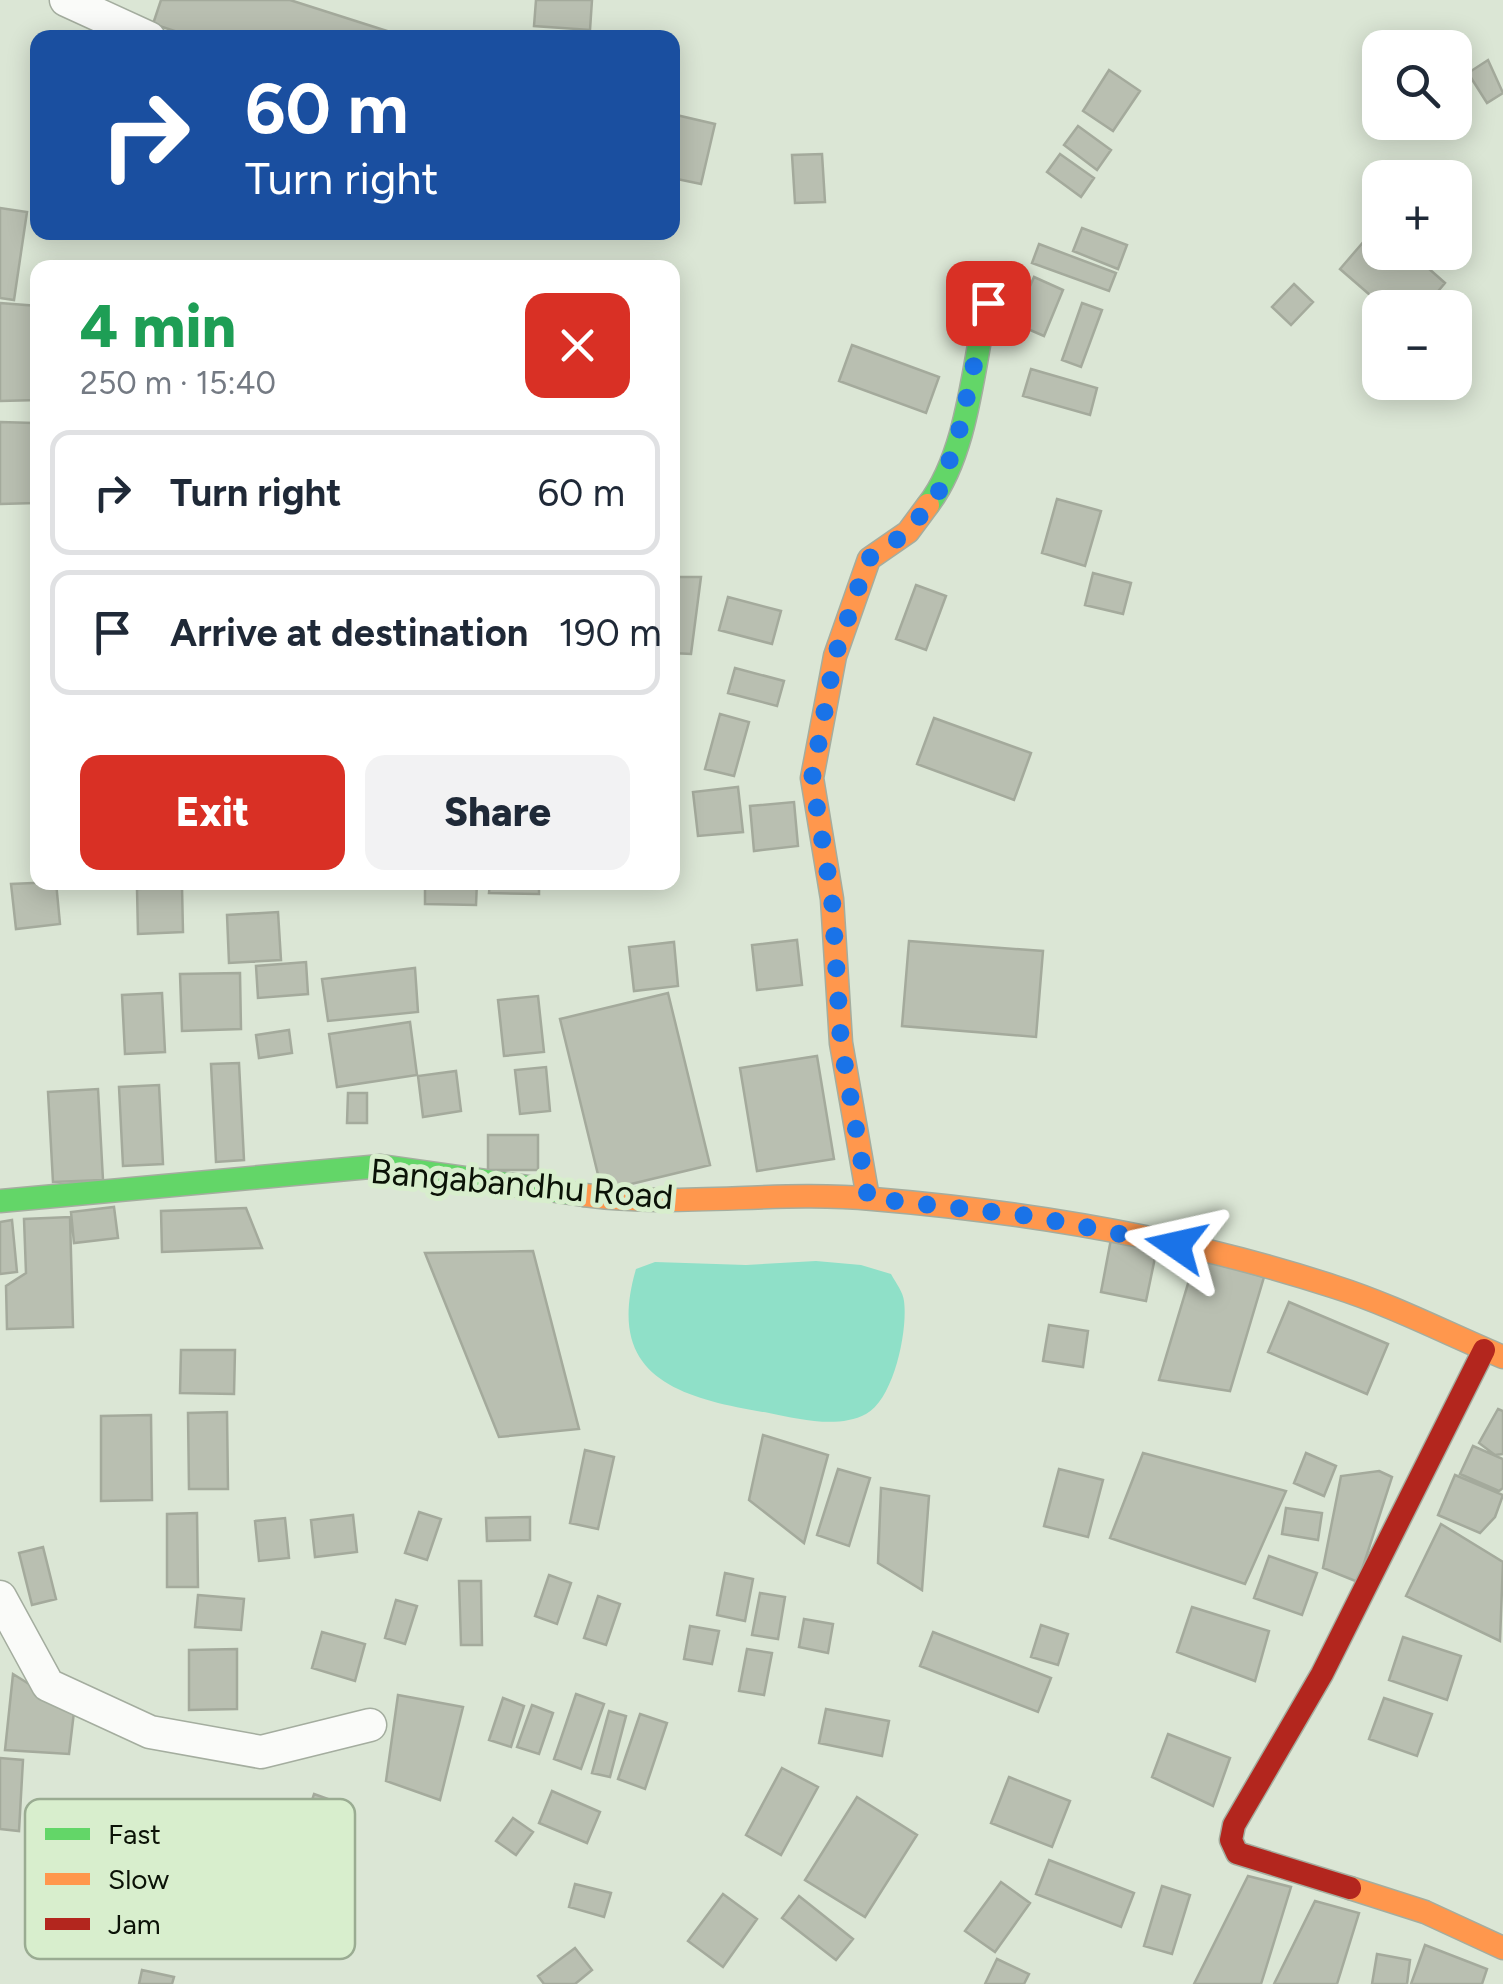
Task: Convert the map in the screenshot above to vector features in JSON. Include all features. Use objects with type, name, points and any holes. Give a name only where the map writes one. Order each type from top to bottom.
[{"type":"street","points":[[66,0],[132,30]]},
{"type":"street","points":[[868,1198],[841,1043],[832,899],[812,778],[835,656],[868,559],[908,532],[939,491],[958,436],[988,303]]},
{"type":"street","name":"Bangabandhu Road","points":[[0,1201],[382,1166],[629,1200],[868,1198],[1030,1216],[1176,1245],[1336,1288],[1494,1353]]},
{"type":"street","points":[[1494,1353],[1322,1674],[1234,1824],[1231,1840],[1237,1854],[1424,1912],[1503,1948]]},
{"type":"street","points":[[0,1597],[48,1685],[150,1732],[261,1752],[370,1725]]},
{"type":"water","points":[[816,1261],[861,1265],[891,1274],[901,1291],[905,1314],[897,1363],[884,1394],[866,1414],[843,1421],[818,1421],[706,1400],[679,1390],[657,1376],[641,1359],[631,1335],[629,1306],[636,1269],[655,1262],[746,1265]]},
{"type":"building","points":[[161,0],[290,0],[384,30],[171,30],[153,24]]},
{"type":"building","points":[[536,0],[592,0],[590,30],[534,26]]},
{"type":"building","points":[[1488,60],[1503,93],[1487,103],[1472,79],[1472,70]]},
{"type":"building","points":[[1109,70],[1140,91],[1113,131],[1083,111]]},
{"type":"building","points":[[680,116],[715,124],[701,184],[680,180]]},
{"type":"building","points":[[1078,126],[1111,150],[1097,170],[1064,145]]},
{"type":"building","points":[[822,154],[825,202],[795,203],[792,155]]},
{"type":"building","points":[[1060,154],[1094,178],[1081,197],[1047,172]]},
{"type":"building","points":[[0,208],[27,212],[14,300],[0,298]]},
{"type":"building","points":[[1082,228],[1127,245],[1118,269],[1073,251]]},
{"type":"building","points":[[1039,244],[1116,273],[1109,291],[1032,263]]},
{"type":"building","points":[[1362,244],[1362,270],[1430,270],[1445,283],[1439,290],[1364,290],[1340,269]]},
{"type":"building","points":[[1034,277],[1063,290],[1044,336],[1014,323]]},
{"type":"building","points":[[1294,284],[1313,302],[1291,325],[1272,307]]},
{"type":"building","points":[[0,303],[30,305],[30,400],[0,401]]},
{"type":"building","points":[[1082,303],[1102,310],[1081,367],[1062,360]]},
{"type":"building","points":[[852,345],[939,377],[926,413],[839,381]]},
{"type":"building","points":[[1031,369],[1097,388],[1090,415],[1023,396]]},
{"type":"building","points":[[0,422],[30,423],[30,503],[0,504]]},
{"type":"building","points":[[1057,499],[1101,511],[1085,566],[1042,553]]},
{"type":"building","points":[[1093,573],[1131,583],[1123,614],[1085,605]]},
{"type":"building","points":[[680,577],[701,577],[691,654],[680,653]]},
{"type":"building","points":[[916,585],[946,596],[926,650],[896,639]]},
{"type":"building","points":[[728,597],[781,611],[772,644],[719,630]]},
{"type":"building","points":[[735,668],[784,681],[777,706],[728,693]]},
{"type":"building","points":[[720,714],[749,722],[734,776],[705,769]]},
{"type":"building","points":[[934,718],[1031,753],[1014,800],[917,764]]},
{"type":"building","points":[[738,787],[743,832],[698,836],[693,792]]},
{"type":"building","points":[[794,802],[798,846],[754,851],[750,806]]},
{"type":"building","points":[[30,883],[30,890],[57,890],[60,924],[16,929],[11,884]]},
{"type":"building","points":[[137,890],[182,890],[183,932],[138,934]]},
{"type":"building","points":[[425,890],[477,890],[476,905],[425,904]]},
{"type":"building","points":[[489,890],[539,890],[539,894],[489,893]]},
{"type":"building","points":[[278,912],[281,960],[229,963],[227,915]]},
{"type":"building","points":[[797,940],[802,985],[757,990],[752,945]]},
{"type":"building","points":[[909,941],[1043,951],[1036,1037],[902,1026]]},
{"type":"building","points":[[674,942],[678,986],[634,991],[629,947]]},
{"type":"building","points":[[306,962],[308,994],[258,998],[256,966]]},
{"type":"building","points":[[415,968],[418,1012],[328,1021],[322,979]]},
{"type":"building","points":[[240,973],[241,1029],[182,1031],[180,974]]},
{"type":"building","points":[[162,993],[165,1052],[125,1054],[122,995]]},
{"type":"building","points":[[668,993],[710,1165],[602,1191],[560,1019]]},
{"type":"building","points":[[538,996],[544,1052],[504,1056],[498,1000]]},
{"type":"building","points":[[410,1022],[417,1075],[337,1087],[329,1034]]},
{"type":"building","points":[[289,1030],[292,1053],[259,1058],[256,1035]]},
{"type":"building","points":[[817,1056],[834,1159],[757,1171],[740,1068]]},
{"type":"building","points":[[239,1063],[244,1160],[216,1162],[211,1064]]},
{"type":"building","points":[[546,1067],[550,1111],[520,1114],[515,1070]]},
{"type":"building","points":[[456,1071],[461,1111],[423,1117],[418,1076]]},
{"type":"building","points":[[159,1085],[163,1164],[123,1166],[119,1087]]},
{"type":"building","points":[[98,1089],[103,1180],[53,1182],[48,1092]]},
{"type":"building","points":[[348,1093],[367,1093],[367,1123],[347,1123]]},
{"type":"building","points":[[488,1135],[538,1135],[538,1170],[488,1170]]},
{"type":"building","points":[[114,1207],[118,1238],[74,1243],[71,1212]]},
{"type":"building","points":[[246,1208],[262,1248],[162,1252],[161,1211]]},
{"type":"building","points":[[70,1217],[73,1327],[7,1329],[6,1286],[26,1273],[24,1219]]},
{"type":"building","points":[[12,1220],[17,1272],[0,1274],[0,1222]]},
{"type":"building","points":[[1111,1239],[1157,1248],[1146,1301],[1101,1292]]},
{"type":"building","points":[[533,1251],[579,1429],[499,1437],[425,1253]]},
{"type":"building","points":[[1196,1257],[1264,1277],[1230,1391],[1159,1380]]},
{"type":"building","points":[[1289,1302],[1388,1344],[1367,1394],[1268,1352]]},
{"type":"building","points":[[1049,1325],[1088,1331],[1083,1367],[1043,1361]]},
{"type":"building","points":[[181,1350],[235,1350],[234,1394],[180,1393]]},
{"type":"building","points":[[1498,1409],[1503,1411],[1503,1454],[1495,1455],[1479,1443]]},
{"type":"building","points":[[227,1412],[228,1489],[189,1489],[188,1413]]},
{"type":"building","points":[[151,1415],[152,1500],[101,1501],[101,1416]]},
{"type":"building","points":[[763,1435],[828,1455],[804,1543],[749,1500]]},
{"type":"building","points":[[1473,1446],[1503,1459],[1503,1488],[1499,1491],[1460,1474]]},
{"type":"building","points":[[585,1450],[614,1457],[598,1529],[570,1523]]},
{"type":"building","points":[[1143,1453],[1286,1491],[1245,1584],[1110,1538]]},
{"type":"building","points":[[1306,1453],[1336,1466],[1324,1496],[1294,1483]]},
{"type":"building","points":[[838,1469],[870,1478],[849,1546],[817,1535]]},
{"type":"building","points":[[1059,1469],[1103,1480],[1088,1537],[1044,1526]]},
{"type":"building","points":[[1379,1471],[1392,1477],[1358,1582],[1323,1568],[1341,1476]]},
{"type":"building","points":[[1455,1475],[1503,1495],[1495,1517],[1480,1533],[1438,1515]]},
{"type":"building","points":[[881,1488],[929,1496],[922,1590],[878,1563]]},
{"type":"building","points":[[1286,1508],[1322,1513],[1318,1540],[1282,1534]]},
{"type":"building","points":[[419,1512],[441,1519],[427,1560],[405,1553]]},
{"type":"building","points":[[197,1513],[198,1587],[167,1587],[167,1514]]},
{"type":"building","points":[[353,1515],[357,1552],[315,1557],[311,1520]]},
{"type":"building","points":[[530,1517],[530,1540],[487,1541],[486,1518]]},
{"type":"building","points":[[285,1518],[289,1558],[259,1561],[255,1521]]},
{"type":"building","points":[[1441,1524],[1503,1562],[1500,1641],[1406,1596]]},
{"type":"building","points":[[43,1547],[56,1599],[32,1605],[19,1553]]},
{"type":"building","points":[[1269,1556],[1317,1573],[1302,1615],[1254,1598]]},
{"type":"building","points":[[725,1573],[753,1579],[745,1621],[717,1615]]},
{"type":"building","points":[[549,1575],[571,1583],[557,1624],[535,1616]]},
{"type":"building","points":[[459,1581],[481,1581],[482,1645],[461,1645]]},
{"type":"building","points":[[760,1593],[785,1597],[778,1639],[752,1635]]},
{"type":"building","points":[[198,1595],[244,1599],[241,1630],[195,1627]]},
{"type":"building","points":[[598,1596],[620,1604],[606,1645],[584,1638]]},
{"type":"building","points":[[396,1600],[417,1606],[405,1644],[385,1638]]},
{"type":"building","points":[[1192,1607],[1269,1631],[1255,1681],[1177,1652]]},
{"type":"building","points":[[804,1619],[833,1624],[828,1653],[799,1647]]},
{"type":"building","points":[[1041,1625],[1068,1634],[1058,1665],[1031,1657]]},
{"type":"building","points":[[690,1626],[719,1631],[712,1664],[684,1659]]},
{"type":"building","points":[[322,1632],[365,1644],[355,1681],[312,1668]]},
{"type":"building","points":[[933,1632],[1051,1678],[1038,1712],[920,1666]]},
{"type":"building","points":[[1403,1637],[1461,1656],[1447,1700],[1389,1680]]},
{"type":"building","points":[[237,1649],[237,1709],[189,1710],[189,1650]]},
{"type":"building","points":[[747,1649],[772,1653],[764,1695],[739,1691]]},
{"type":"building","points":[[13,1674],[74,1712],[69,1754],[5,1750]]},
{"type":"building","points":[[576,1694],[604,1704],[581,1769],[554,1759]]},
{"type":"building","points":[[398,1695],[463,1707],[440,1800],[386,1781]]},
{"type":"building","points":[[503,1698],[524,1706],[511,1747],[489,1740]]},
{"type":"building","points":[[1384,1698],[1432,1714],[1417,1756],[1369,1739]]},
{"type":"building","points":[[532,1705],[553,1713],[539,1754],[517,1747]]},
{"type":"building","points":[[826,1709],[889,1721],[882,1756],[819,1743]]},
{"type":"building","points":[[609,1711],[626,1716],[610,1777],[592,1773]]},
{"type":"building","points":[[640,1714],[667,1723],[645,1789],[618,1779]]},
{"type":"building","points":[[1168,1734],[1230,1758],[1213,1806],[1152,1777]]},
{"type":"building","points":[[0,1758],[23,1760],[19,1831],[0,1829]]},
{"type":"building","points":[[782,1768],[818,1787],[781,1855],[746,1835]]},
{"type":"building","points":[[1009,1777],[1070,1801],[1052,1847],[991,1823]]},
{"type":"building","points":[[552,1791],[600,1812],[587,1843],[539,1823]]},
{"type":"building","points":[[857,1797],[917,1835],[865,1917],[805,1880]]},
{"type":"building","points":[[513,1818],[533,1832],[516,1855],[496,1841]]},
{"type":"building","points":[[1049,1860],[1134,1893],[1121,1927],[1036,1894]]},
{"type":"building","points":[[1248,1876],[1291,1887],[1261,1984],[1194,1984]]},
{"type":"building","points":[[1001,1882],[1030,1903],[995,1952],[965,1931]]},
{"type":"building","points":[[575,1884],[611,1893],[604,1917],[569,1907]]},
{"type":"building","points":[[1162,1886],[1190,1895],[1172,1954],[1144,1946]]},
{"type":"building","points":[[723,1894],[757,1919],[723,1967],[688,1941]]},
{"type":"building","points":[[799,1896],[853,1939],[836,1960],[782,1918]]},
{"type":"building","points":[[1315,1901],[1359,1913],[1337,1984],[1274,1984]]},
{"type":"building","points":[[1425,1945],[1487,1969],[1482,1984],[1411,1984]]},
{"type":"building","points":[[575,1948],[592,1970],[575,1984],[544,1984],[538,1976]]},
{"type":"building","points":[[1377,1954],[1410,1960],[1407,1984],[1372,1984]]},
{"type":"building","points":[[997,1959],[1029,1974],[1024,1984],[985,1984]]},
{"type":"building","points":[[142,1970],[174,1977],[172,1984],[139,1984]]},
{"type":"traffic: fast","points":[[928,505],[961,435],[987,303]]},
{"type":"traffic: fast","points":[[0,1201],[381,1166],[584,1195]]},
{"type":"traffic: slow","points":[[868,1198],[841,1043],[832,899],[812,778],[835,656],[869,559],[908,532],[928,505]]},
{"type":"traffic: slow","points":[[584,1195],[656,1200],[801,1196],[873,1199],[990,1211],[1106,1230],[1222,1254],[1335,1287],[1503,1357]]},
{"type":"traffic: slow","points":[[1350,1888],[1425,1912],[1503,1948]]},
{"type":"traffic: jam","points":[[1350,1888],[1237,1853],[1231,1840],[1234,1825],[1322,1674],[1484,1350]]},
{"type":"route","points":[[988,303],[958,436],[939,491],[908,532],[868,559],[835,656],[812,778],[832,899],[841,1043],[868,1198],[1030,1216],[1176,1245]]}]
